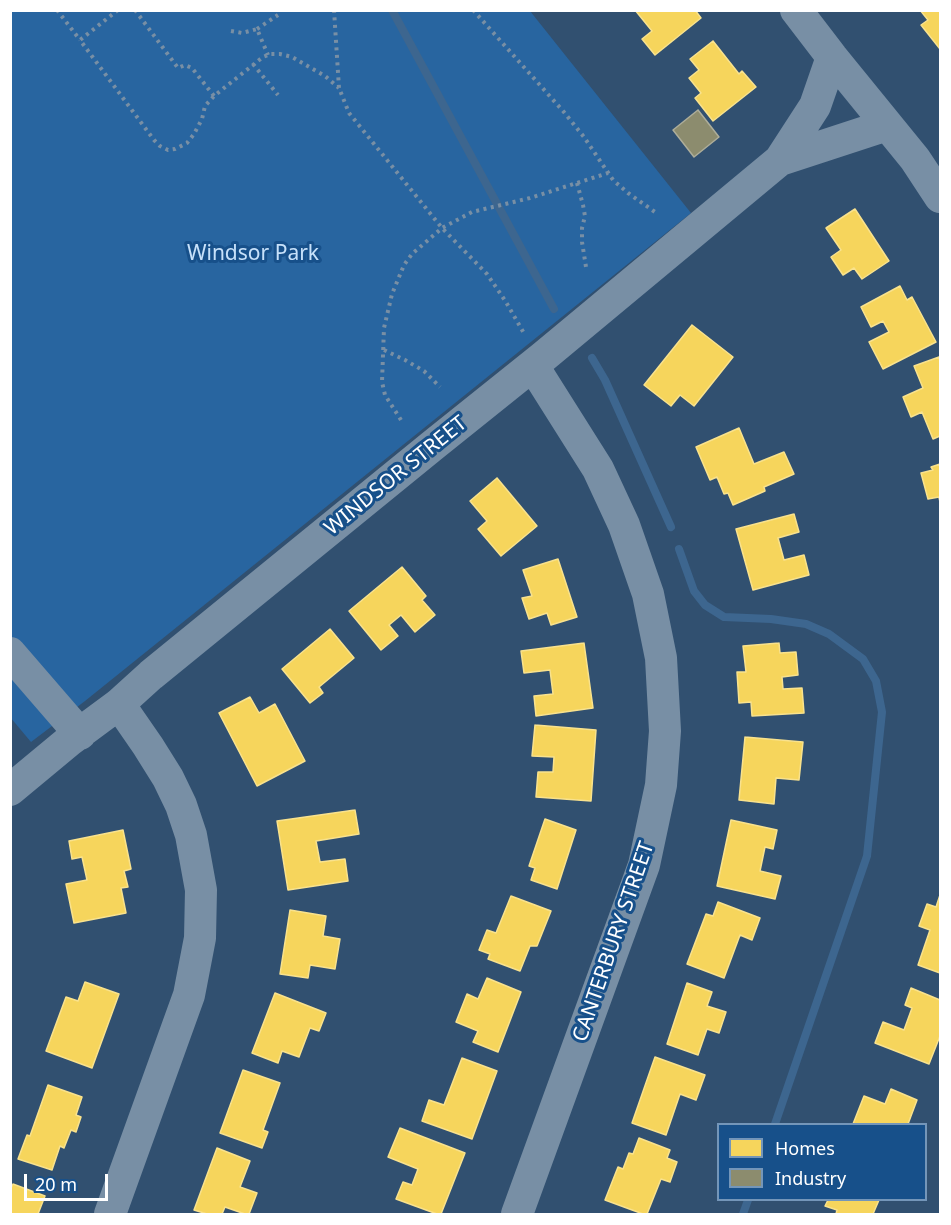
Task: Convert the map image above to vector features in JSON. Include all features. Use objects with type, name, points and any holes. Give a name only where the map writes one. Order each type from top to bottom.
[{"type":"street","points":[[796,10],[915,159],[940,197]]},
{"type":"street","name":"WINDSOR STREET","points":[[780,160],[815,106],[832,57]]},
{"type":"street","name":"WINDSOR STREET","points":[[10,790],[119,704],[432,446],[529,351],[780,160],[887,125]]},
{"type":"street","name":"CANTERBURY STREET","points":[[518,1215],[644,865],[661,785],[664,731],[661,657],[648,594],[624,525],[598,469],[529,351]]},
{"type":"street","points":[[10,653],[80,734]]},
{"type":"street","points":[[110,1215],[189,995],[200,939],[201,890],[191,835],[181,805],[168,778],[119,704]]},
{"type":"path","points":[[57,10],[154,140],[168,150],[187,143],[202,119],[205,105],[253,64],[268,55],[280,54],[292,57],[325,76],[339,88]]},
{"type":"path","points":[[80,40],[118,10]]},
{"type":"path","points":[[135,10],[178,68],[185,65],[192,68],[214,96]]},
{"type":"path","points":[[334,10],[339,88],[349,113],[442,228],[487,274],[506,302],[529,351]]},
{"type":"path","points":[[472,10],[563,111],[608,173],[628,193],[655,212]]},
{"type":"path","points":[[231,31],[242,33],[257,29],[278,15]]},
{"type":"path","points":[[257,29],[268,55]]},
{"type":"path","points":[[253,64],[278,95]]},
{"type":"path","points":[[401,420],[384,395],[382,382],[384,328],[392,294],[404,265],[412,254],[442,228],[472,212],[530,198],[608,173]]},
{"type":"path","points":[[577,183],[584,205],[585,216],[582,228],[586,267]]},
{"type":"path","points":[[384,350],[424,371],[440,387]]},
{"type":"green space","name":"Windsor Park","points":[[10,11],[530,11],[691,213],[31,742],[10,717]]},
{"type":"building: Homes","points":[[635,10],[695,10],[701,18],[655,55],[642,39],[652,31]]},
{"type":"building: Homes","points":[[920,10],[940,10],[940,49],[921,25],[928,20]]},
{"type":"building: Homes","points":[[713,41],[739,74],[742,71],[756,87],[713,121],[695,98],[701,93],[689,78],[699,70],[690,59]]},
{"type":"building: Homes","points":[[855,209],[889,261],[862,279],[854,268],[843,275],[831,257],[841,250],[826,228]]},
{"type":"building: Homes","points":[[900,286],[907,300],[912,297],[936,342],[883,369],[869,342],[889,332],[883,321],[871,327],[861,307]]},
{"type":"building: Homes","points":[[692,325],[733,357],[694,406],[680,395],[671,406],[644,385]]},
{"type":"building: Homes","points":[[939,357],[940,436],[933,439],[922,412],[911,417],[903,397],[923,388],[914,366]]},
{"type":"building: Homes","points":[[739,428],[754,464],[784,452],[794,474],[764,487],[765,491],[733,505],[728,493],[724,494],[717,477],[710,480],[696,447]]},
{"type":"building: Homes","points":[[940,464],[940,502],[939,497],[928,499],[921,473],[933,470],[931,467]]},
{"type":"building: Homes","points":[[497,478],[537,526],[501,556],[478,529],[487,521],[470,501]]},
{"type":"building: Homes","points":[[794,514],[799,532],[778,538],[784,560],[804,555],[809,575],[753,590],[736,529]]},
{"type":"building: Homes","points":[[558,559],[577,617],[551,625],[547,613],[529,619],[522,598],[532,596],[523,570]]},
{"type":"building: Homes","points":[[402,567],[426,596],[422,600],[435,615],[415,632],[401,615],[389,625],[398,636],[381,650],[349,611]]},
{"type":"building: Homes","points":[[330,629],[354,658],[319,687],[323,693],[310,703],[282,669]]},
{"type":"building: Homes","points":[[584,643],[593,708],[536,716],[534,696],[553,694],[550,670],[524,673],[521,651]]},
{"type":"building: Homes","points":[[779,643],[780,653],[796,652],[798,675],[782,677],[783,689],[802,688],[804,713],[752,716],[751,702],[739,703],[737,672],[746,672],[743,646]]},
{"type":"building: Homes","points":[[250,697],[259,713],[275,704],[305,761],[257,786],[219,713]]},
{"type":"building: Homes","points":[[535,725],[596,730],[591,801],[536,797],[538,772],[553,772],[554,757],[532,756]]},
{"type":"building: Homes","points":[[745,737],[803,742],[799,780],[776,778],[774,804],[739,800]]},
{"type":"building: Homes","points":[[355,810],[359,834],[316,841],[320,862],[345,859],[348,881],[288,890],[277,821]]},
{"type":"building: Homes","points":[[545,819],[576,830],[557,889],[531,880],[535,868],[529,866]]},
{"type":"building: Homes","points":[[731,820],[777,830],[773,849],[765,847],[760,871],[781,876],[775,899],[717,886]]},
{"type":"building: Homes","points":[[123,830],[131,869],[124,871],[128,887],[121,888],[126,913],[74,923],[66,884],[87,880],[82,857],[72,859],[69,841]]},
{"type":"building: Homes","points":[[940,895],[940,973],[918,965],[930,930],[919,926],[927,904],[936,907]]},
{"type":"building: Homes","points":[[511,896],[551,911],[537,946],[530,946],[520,971],[488,959],[490,954],[479,950],[487,930],[496,933]]},
{"type":"building: Homes","points":[[718,902],[760,918],[752,940],[740,935],[724,978],[687,964],[706,914],[713,916]]},
{"type":"building: Homes","points":[[290,910],[326,916],[323,936],[340,939],[335,969],[310,965],[308,978],[280,974]]},
{"type":"building: Homes","points":[[487,978],[521,992],[498,1052],[473,1042],[478,1031],[456,1022],[467,994],[478,999]]},
{"type":"building: Homes","points":[[85,982],[119,994],[92,1068],[46,1051],[66,997],[78,1001]]},
{"type":"building: Homes","points":[[687,983],[712,992],[707,1006],[726,1012],[719,1033],[707,1029],[698,1055],[667,1044]]},
{"type":"building: Homes","points":[[911,988],[940,1000],[940,1036],[929,1064],[875,1043],[883,1022],[904,1030],[912,1008],[905,1005]]},
{"type":"building: Homes","points":[[275,993],[326,1013],[319,1031],[310,1028],[299,1057],[282,1051],[278,1063],[252,1053]]},
{"type":"building: Homes","points":[[655,1057],[705,1075],[696,1100],[680,1094],[666,1135],[632,1123]]},
{"type":"building: Homes","points":[[462,1058],[497,1071],[472,1139],[422,1121],[429,1100],[444,1105]]},
{"type":"building: Homes","points":[[243,1070],[280,1083],[263,1130],[268,1132],[262,1148],[220,1133]]},
{"type":"building: Homes","points":[[48,1085],[82,1097],[76,1115],[81,1117],[76,1132],[71,1130],[64,1148],[60,1146],[52,1170],[18,1159],[27,1135],[30,1136]]},
{"type":"building: Homes","points":[[891,1089],[917,1100],[908,1123],[853,1123],[864,1096],[885,1104]]},
{"type":"building: Homes","points":[[400,1128],[465,1153],[441,1214],[396,1199],[403,1182],[412,1185],[418,1169],[388,1157]]},
{"type":"building: Homes","points":[[639,1138],[670,1150],[667,1158],[677,1162],[670,1182],[661,1179],[647,1214],[605,1200],[618,1167],[623,1169],[629,1153],[633,1154]]},
{"type":"building: Homes","points":[[217,1148],[250,1161],[240,1187],[257,1193],[249,1214],[225,1207],[222,1214],[207,1214],[194,1210]]},
{"type":"building: Homes","points":[[13,1184],[45,1196],[38,1214],[10,1214],[10,1190]]},
{"type":"building: Homes","points":[[828,1201],[879,1201],[873,1214],[836,1214],[837,1210],[825,1206]]},
{"type":"building: Industry","points":[[698,110],[719,137],[694,157],[673,130]]},
{"type":"waterway","points":[[392,10],[554,309]]},
{"type":"waterway","points":[[592,358],[605,380],[671,527]]},
{"type":"waterway","points":[[679,549],[694,591],[705,605],[724,617],[771,619],[806,624],[829,634],[863,659],[876,681],[882,712],[867,856],[775,1123]]},
{"type":"waterway","points":[[743,1214],[748,1201]]}]
